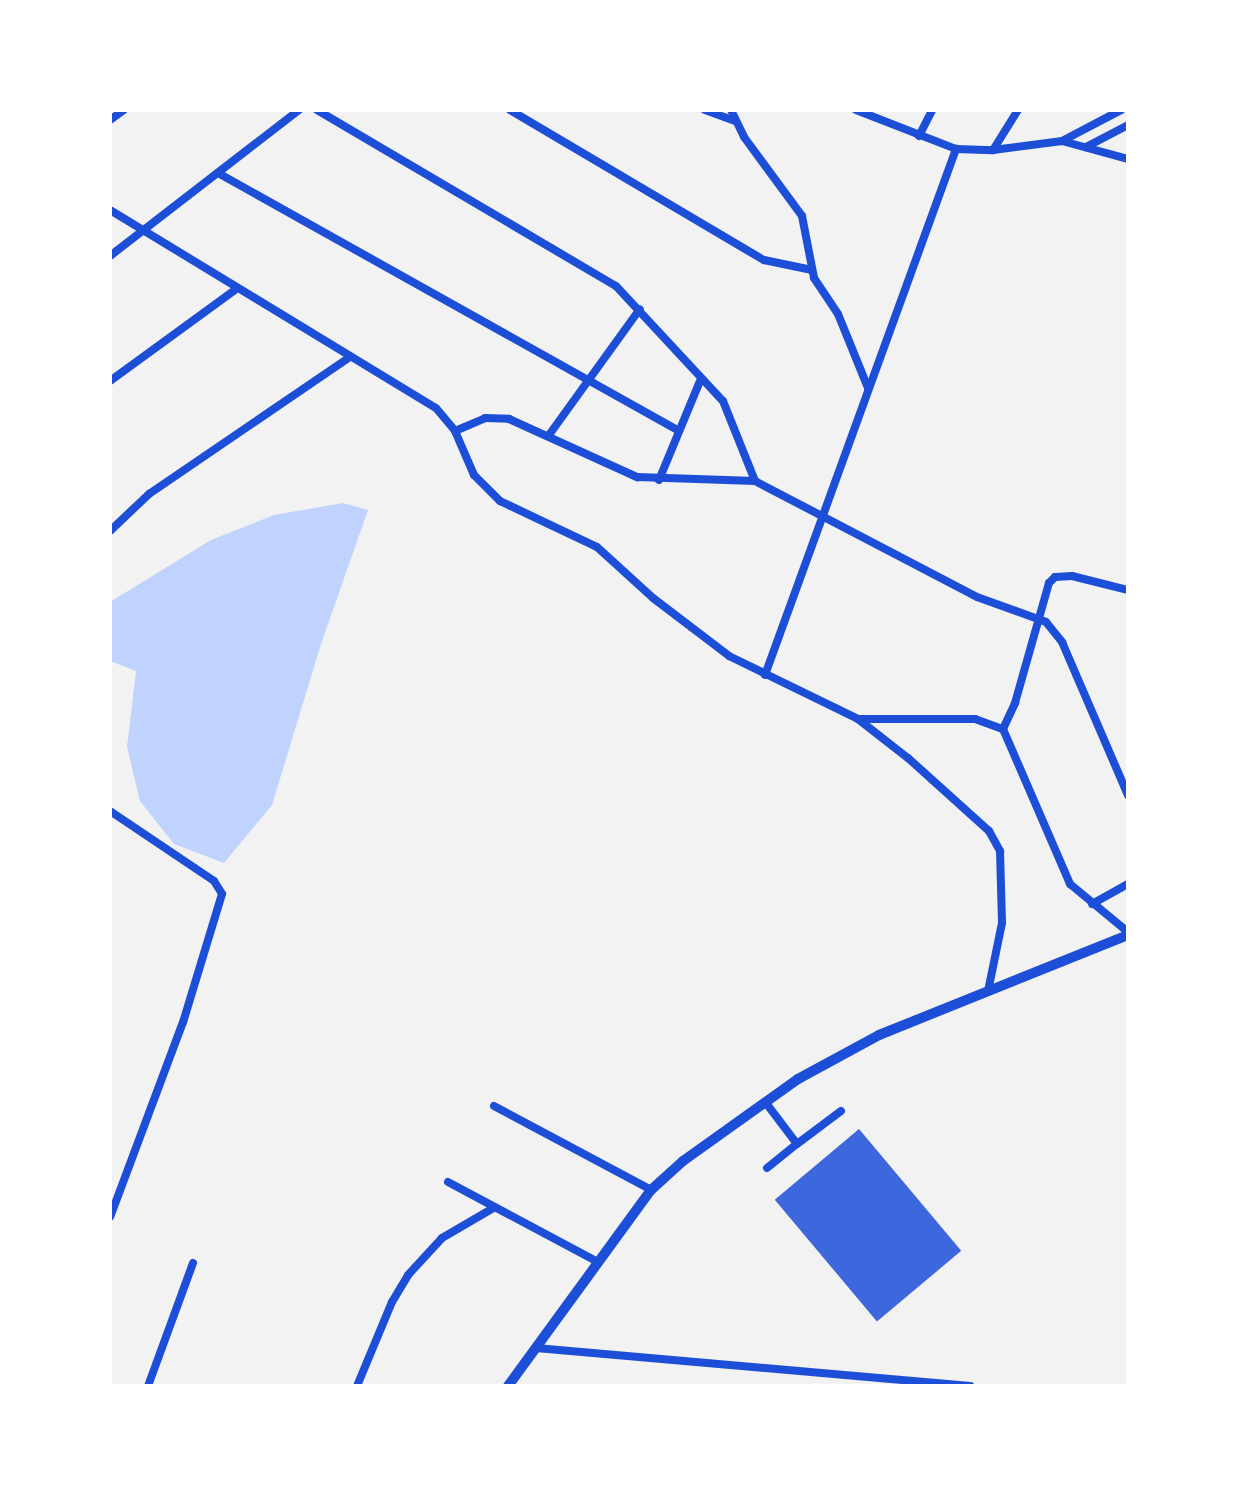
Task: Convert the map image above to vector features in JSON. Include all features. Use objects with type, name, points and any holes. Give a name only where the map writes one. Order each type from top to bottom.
[{"type":"street","points":[[110,120],[124,110]]},
{"type":"street","points":[[110,256],[299,110]]},
{"type":"street","points":[[317,110],[616,286],[732,415],[755,481]]},
{"type":"street","points":[[510,110],[764,260],[812,270]]},
{"type":"street","points":[[705,110],[735,122]]},
{"type":"street","points":[[731,110],[735,122],[802,216],[812,270],[838,314],[868,388]]},
{"type":"street","points":[[856,110],[956,149],[994,150],[1062,141],[1121,110]]},
{"type":"street","points":[[919,136],[932,110]]},
{"type":"street","points":[[994,150],[1018,110]]},
{"type":"street","points":[[1086,148],[1128,125]]},
{"type":"street","points":[[1062,141],[1128,159]]},
{"type":"street","points":[[765,675],[956,149]]},
{"type":"street","points":[[218,173],[679,432]]},
{"type":"street","points":[[110,210],[141,233],[436,408],[455,431],[464,459],[486,490],[597,546],[653,598],[729,656],[858,718],[989,830],[1000,852],[1002,923],[988,991]]},
{"type":"street","points":[[110,380],[235,290]]},
{"type":"street","points":[[549,434],[640,309]]},
{"type":"street","points":[[110,531],[149,494],[348,358]]},
{"type":"street","points":[[659,480],[700,381]]},
{"type":"street","points":[[455,431],[497,417],[549,434],[618,470],[659,480],[755,481],[977,597],[1036,617],[1055,630],[1062,642],[1128,795]]},
{"type":"street","points":[[1003,728],[1016,703],[1036,617],[1055,577],[1072,576],[1128,590]]},
{"type":"street","points":[[508,1386],[652,1190],[766,1102],[879,1035],[1128,933],[1092,904],[1063,871],[1003,728],[975,719],[858,718]]},
{"type":"street","points":[[110,811],[214,881],[222,894],[183,1022],[110,1217]]},
{"type":"street","points":[[1092,904],[1128,884]]},
{"type":"street","points":[[766,1102],[797,1144]]},
{"type":"street","points":[[494,1106],[652,1190]]},
{"type":"street","points":[[767,1168],[842,1111]]},
{"type":"street","points":[[448,1182],[598,1262]]},
{"type":"street","points":[[358,1386],[392,1302],[418,1263],[442,1238],[495,1207]]},
{"type":"street","points":[[148,1386],[192,1263]]},
{"type":"street","points":[[534,1348],[970,1386]]},
{"type":"street","points":[[825,1386],[826,1373]]},
{"type":"water","points":[[343,503],[368,510],[321,644],[272,805],[224,863],[174,844],[140,801],[127,747],[136,671],[110,661],[110,602],[211,540],[274,515]]},
{"type":"building","points":[[859,1129],[961,1251],[877,1322],[775,1200]]}]
